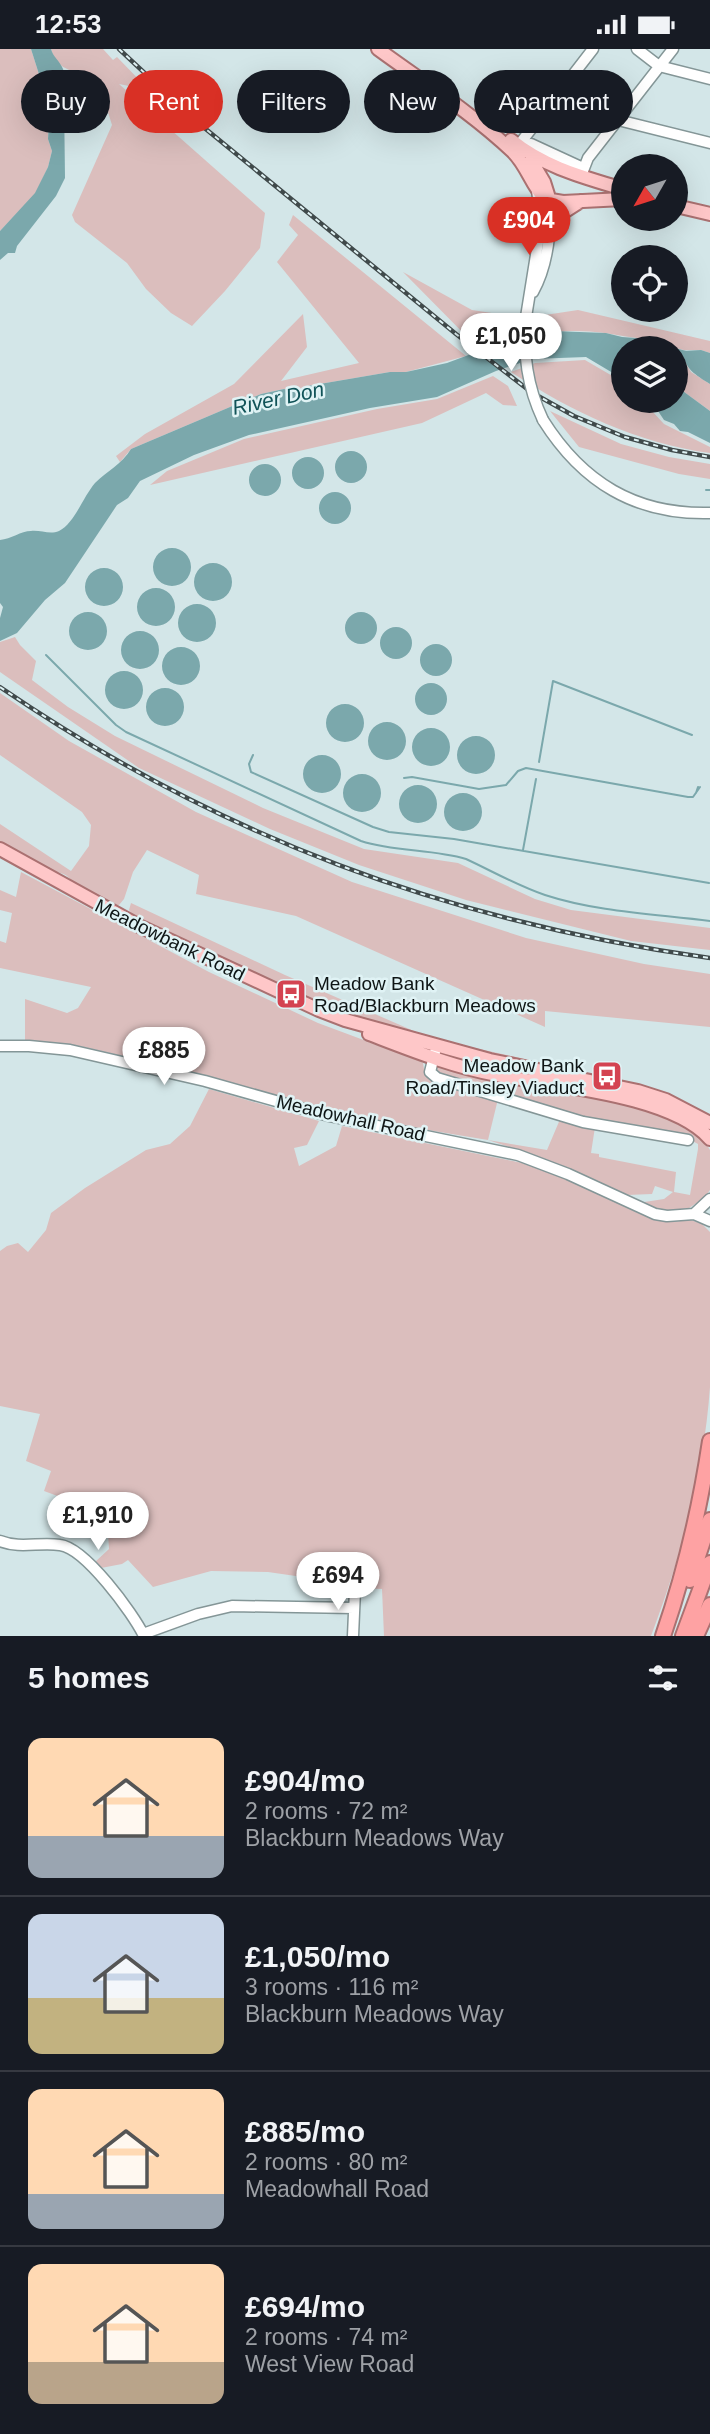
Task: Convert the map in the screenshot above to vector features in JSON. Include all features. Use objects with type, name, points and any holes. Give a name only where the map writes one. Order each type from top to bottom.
[{"type":"highway","points":[[665,1636],[684,1571],[703,1488],[710,1441]]},
{"type":"highway","points":[[665,1636],[689,1583],[710,1520]]},
{"type":"highway","points":[[683,1636],[710,1563]]},
{"type":"highway","points":[[696,1636],[710,1605]]},
{"type":"main road","points":[[379,49],[488,130],[524,151],[561,170],[582,172],[611,184]]},
{"type":"main road","points":[[524,151],[537,189],[541,196],[550,202],[611,200]]},
{"type":"main road","points":[[524,151],[544,182],[550,202]]},
{"type":"main road","points":[[582,172],[582,201]]},
{"type":"main road","points":[[551,223],[582,201]]},
{"type":"main road","points":[[688,209],[710,214]]},
{"type":"main road","name":"Meadowbank Road","points":[[0,849],[141,927],[274,991],[345,1020],[367,1033],[435,1051],[496,1075],[568,1081]]},
{"type":"main road","points":[[568,1081],[638,1091],[666,1100],[710,1123]]},
{"type":"main road","points":[[568,1081],[654,1106],[688,1122],[710,1139]]},
{"type":"street","points":[[524,151],[593,49]]},
{"type":"street","points":[[637,49],[659,66],[710,79]]},
{"type":"street","points":[[633,100],[673,49]]},
{"type":"street","points":[[633,124],[710,143]]},
{"type":"street","points":[[582,172],[588,158],[608,133]]},
{"type":"street","points":[[537,189],[541,213],[526,317],[526,367],[529,385],[542,420],[571,459],[610,490],[633,501],[662,509],[710,513]]},
{"type":"street","points":[[529,299],[543,263],[551,223],[550,202]]},
{"type":"street","name":"Meadowhall Road","points":[[0,1046],[70,1050],[205,1081],[329,1116],[483,1146],[544,1164],[654,1214],[694,1214],[710,1221]]},
{"type":"street","points":[[435,1051],[430,1072],[437,1078],[583,1122],[688,1140]]},
{"type":"street","points":[[694,1214],[710,1199]]},
{"type":"street","points":[[0,1541],[16,1546],[60,1545],[73,1551],[93,1568],[129,1610],[143,1635],[198,1614],[232,1606],[354,1608]]},
{"type":"street","points":[[353,1636],[355,1590]]},
{"type":"shaded area","points":[[0,49],[31,49],[38,70],[21,70],[21,133],[48,133],[52,151],[36,193],[0,231]]},
{"type":"shaded area","points":[[51,49],[103,49],[113,60],[117,57],[130,70],[124,70],[124,85],[119,84],[124,88],[124,133],[174,133],[265,213],[260,248],[192,326],[171,313],[146,289],[127,263],[75,222],[72,215],[112,125],[110,70],[70,70],[63,67]]},
{"type":"shaded area","points":[[293,215],[466,356],[406,372],[390,372],[308,386],[294,392],[284,389],[261,394],[131,449],[120,462],[116,456],[145,434],[234,384],[303,314],[307,347],[281,381],[359,363],[277,262],[298,235],[289,225]]},
{"type":"shaded area","points":[[403,272],[472,310],[525,318],[578,310],[611,318],[611,322],[629,322],[710,341],[710,353],[688,350],[688,336],[626,336],[573,331],[526,336],[481,351]]},
{"type":"shaded area","points":[[585,360],[611,375],[611,413],[654,413],[664,424],[710,447],[710,453],[657,442],[606,424],[534,387],[511,372],[535,363]]},
{"type":"shaded area","points":[[688,367],[710,384],[710,411],[688,395]]},
{"type":"shaded area","points":[[493,376],[508,386],[517,406],[503,405],[486,393],[422,423],[150,485],[167,471],[244,439],[377,409],[437,399]]},
{"type":"shaded area","points":[[550,411],[621,444],[669,457],[710,464],[710,479],[679,474],[579,447]]},
{"type":"shaded area","points":[[15,637],[36,661],[32,680],[68,707],[115,736],[263,808],[364,849],[458,863],[535,899],[571,910],[710,928],[710,950],[631,941],[466,900],[359,865],[270,829],[139,768],[0,672],[0,642]]},
{"type":"shaded area","points":[[0,693],[69,741],[196,812],[352,882],[526,938],[644,964],[710,974],[710,1027],[545,1011],[545,1027],[296,916],[196,894],[199,875],[147,850],[133,872],[124,899],[119,905],[113,905],[73,883],[66,875],[50,871],[0,841],[0,824],[71,871],[89,846],[91,825],[82,812],[0,755]]},
{"type":"shaded area","points":[[21,872],[209,972],[318,1023],[420,1061],[423,1063],[425,1076],[498,1099],[488,1140],[355,1118],[212,1077],[80,1046],[25,1041],[25,999],[67,1013],[78,1008],[91,987],[0,968],[0,941],[6,943],[12,913],[0,910],[0,890],[16,897]]},
{"type":"shaded area","points":[[131,903],[285,975],[430,1038],[552,1065],[548,1067],[491,1056],[359,1019],[295,994],[135,918],[129,910]]},
{"type":"shaded area","points":[[433,1065],[639,1106],[675,1122],[705,1142],[710,1150],[710,1190],[704,1198],[689,1208],[658,1210],[638,1203],[664,1199],[673,1192],[655,1186],[652,1194],[627,1195],[525,1152],[488,1140],[547,1150],[561,1117],[595,1127],[591,1153],[599,1154],[599,1157],[676,1172],[674,1192],[690,1195],[698,1149],[698,1144],[687,1138],[595,1123],[433,1072]]},
{"type":"shaded area","points":[[209,1089],[319,1121],[307,1145],[294,1148],[299,1166],[336,1146],[342,1126],[522,1163],[576,1183],[638,1213],[671,1222],[691,1220],[702,1224],[710,1232],[710,1387],[707,1419],[690,1514],[651,1636],[384,1636],[382,1589],[358,1588],[351,1584],[268,1572],[211,1571],[153,1587],[128,1560],[122,1564],[101,1568],[95,1562],[109,1549],[107,1517],[44,1491],[51,1471],[26,1461],[40,1414],[0,1406],[0,1251],[18,1243],[28,1252],[46,1230],[51,1213],[146,1150],[170,1144],[190,1126]]},
{"type":"water","points":[[31,49],[51,49],[63,70],[38,70]]},
{"type":"water","points":[[48,133],[64,133],[65,178],[56,196],[17,246],[15,253],[8,253],[0,260],[0,231],[35,193],[48,167],[52,151]]},
{"type":"water","name":"River Don","points":[[553,331],[618,336],[611,336],[611,372],[586,357],[532,359],[496,371],[437,397],[370,408],[249,435],[194,455],[140,481],[128,498],[117,505],[65,583],[45,600],[17,633],[0,641],[3,607],[0,603],[0,540],[27,531],[52,533],[64,528],[95,483],[131,449],[261,394],[284,389],[295,392],[308,386],[390,372],[406,372],[447,363],[509,340]]},
{"type":"water","points":[[688,351],[710,353],[710,384],[688,365]]},
{"type":"water","points":[[688,395],[710,411],[710,443],[680,431],[674,424],[664,420],[659,413],[688,413]]},
{"type":"water","points":[[351,451],[362,456],[367,467],[362,478],[351,483],[340,478],[335,467],[340,456]]},
{"type":"water","points":[[308,457],[319,462],[324,473],[319,484],[308,489],[297,484],[292,473],[297,462]]},
{"type":"water","points":[[265,464],[276,469],[281,480],[276,491],[265,496],[254,491],[249,480],[254,469]]},
{"type":"water","points":[[335,492],[346,497],[351,508],[346,519],[335,524],[324,519],[319,508],[324,497]]},
{"type":"water","points":[[172,548],[185,554],[191,567],[185,580],[172,586],[159,580],[153,567],[159,554]]},
{"type":"water","points":[[213,563],[226,569],[232,582],[226,595],[213,601],[200,595],[194,582],[200,569]]},
{"type":"water","points":[[104,568],[117,574],[123,587],[117,600],[104,606],[91,600],[85,587],[91,574]]},
{"type":"water","points":[[156,588],[169,594],[175,607],[169,620],[156,626],[143,620],[137,607],[143,594]]},
{"type":"water","points":[[197,604],[210,610],[216,623],[210,636],[197,642],[184,636],[178,623],[184,610]]},
{"type":"water","points":[[88,612],[101,618],[107,631],[101,644],[88,650],[75,644],[69,631],[75,618]]},
{"type":"water","points":[[361,612],[372,617],[377,628],[372,639],[361,644],[350,639],[345,628],[350,617]]},
{"type":"water","points":[[396,627],[407,632],[412,643],[407,654],[396,659],[385,654],[380,643],[385,632]]},
{"type":"water","points":[[140,631],[153,637],[159,650],[153,663],[140,669],[127,663],[121,650],[127,637]]},
{"type":"water","points":[[436,644],[447,649],[452,660],[447,671],[436,676],[425,671],[420,660],[425,649]]},
{"type":"water","points":[[181,647],[194,653],[200,666],[194,679],[181,685],[168,679],[162,666],[168,653]]},
{"type":"water","points":[[124,671],[137,677],[143,690],[137,703],[124,709],[111,703],[105,690],[111,677]]},
{"type":"water","points":[[431,683],[442,688],[447,699],[442,710],[431,715],[420,710],[415,699],[420,688]]},
{"type":"water","points":[[165,688],[178,694],[184,707],[178,720],[165,726],[152,720],[146,707],[152,694]]},
{"type":"water","points":[[345,704],[358,710],[364,723],[358,736],[345,742],[332,736],[326,723],[332,710]]},
{"type":"water","points":[[387,722],[400,728],[406,741],[400,754],[387,760],[374,754],[368,741],[374,728]]},
{"type":"water","points":[[431,728],[444,734],[450,747],[444,760],[431,766],[418,760],[412,747],[418,734]]},
{"type":"water","points":[[476,736],[489,742],[495,755],[489,768],[476,774],[463,768],[457,755],[463,742]]},
{"type":"water","points":[[322,755],[335,761],[341,774],[335,787],[322,793],[309,787],[303,774],[309,761]]},
{"type":"water","points":[[362,774],[375,780],[381,793],[375,806],[362,812],[349,806],[343,793],[349,780]]},
{"type":"water","points":[[418,785],[431,791],[437,804],[431,817],[418,823],[405,817],[399,804],[405,791]]},
{"type":"water","points":[[463,793],[476,799],[482,812],[476,825],[463,831],[450,825],[444,812],[450,799]]},
{"type":"waterway","points":[[46,655],[126,732],[361,841],[466,859],[525,887],[565,901],[606,909],[710,921]]},
{"type":"waterway","points":[[539,762],[553,681],[692,735]]},
{"type":"waterway","points":[[253,755],[249,764],[251,772],[389,832],[454,839],[709,883]]},
{"type":"waterway","points":[[404,778],[412,777],[479,789],[506,785],[518,771],[526,768],[688,797],[693,797],[700,787]]},
{"type":"waterway","points":[[523,850],[536,779]]},
{"type":"waterway","points":[[696,793],[698,787]]},
{"type":"railway","points":[[119,49],[196,121],[531,392],[574,416],[625,437],[710,457]]},
{"type":"railway","points":[[0,687],[83,740],[167,787],[252,829],[338,865],[427,896],[519,921],[613,942],[710,958]]},
{"type":"place","name":"Meadow Bank Road/Blackburn Meadows","points":[[291,994]]},
{"type":"place","name":"Meadow Bank Road/Tinsley Viaduct","points":[[607,1076]]}]
